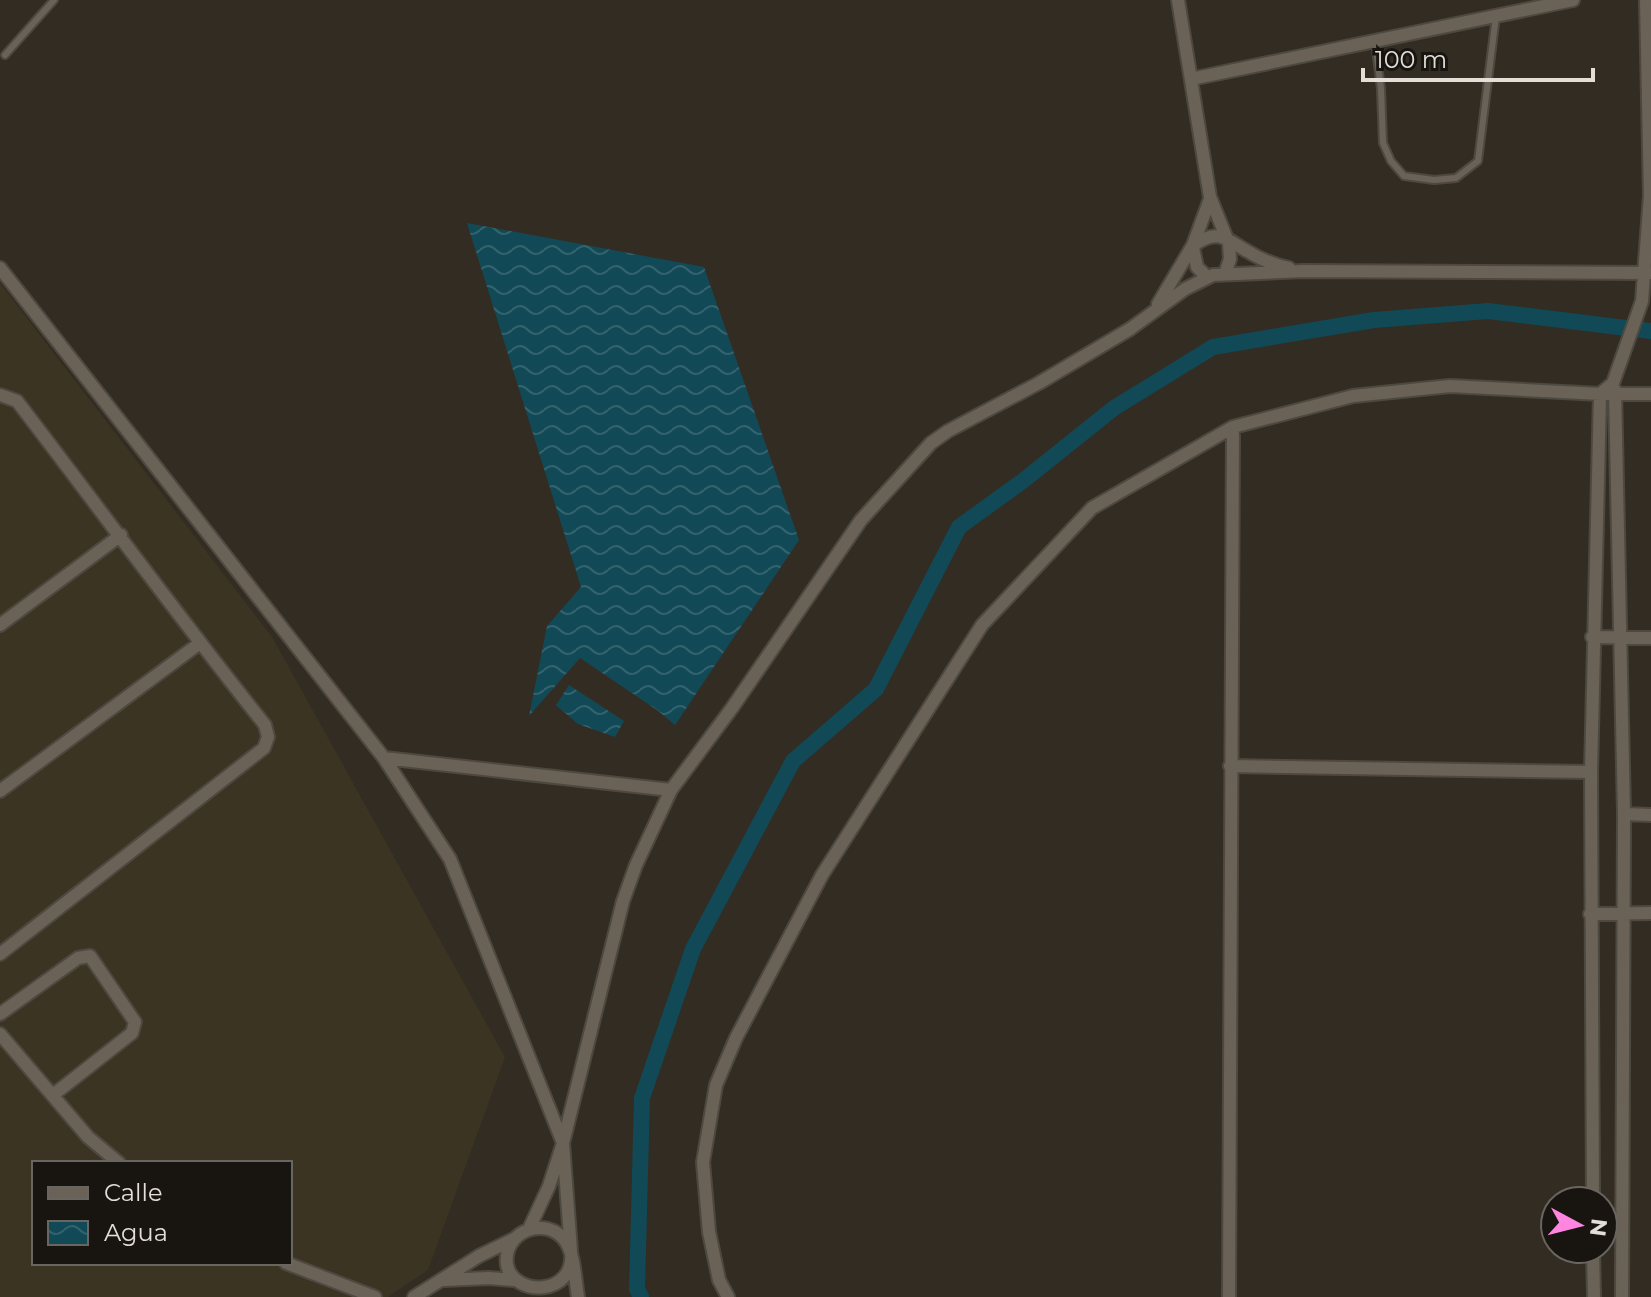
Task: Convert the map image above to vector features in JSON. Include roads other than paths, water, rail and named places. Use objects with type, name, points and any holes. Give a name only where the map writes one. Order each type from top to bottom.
[{"type":"street","points":[[1178,0],[1210,197],[1230,252],[1225,274]]},
{"type":"street","points":[[1191,79],[1573,0]]},
{"type":"street","points":[[1622,1297],[1624,814],[1614,389],[1648,274],[1650,161],[1646,0]]},
{"type":"street","points":[[1152,313],[1168,291],[1201,230],[1210,197]]},
{"type":"street","points":[[1193,245],[1209,237],[1227,237],[1263,259],[1304,271]]},
{"type":"street","points":[[1193,245],[1194,260],[1207,277]]},
{"type":"street","points":[[0,268],[384,758],[450,859],[563,1143],[572,1263],[563,1283],[534,1295],[521,1288],[507,1267],[507,1252],[514,1239]]},
{"type":"street","points":[[529,1229],[549,1186],[563,1143],[623,901],[671,790],[732,708],[861,520],[931,443],[1052,376],[1207,277],[1304,271],[1648,274]]},
{"type":"street","points":[[728,1297],[719,1280],[709,1232],[703,1162],[716,1085],[736,1038],[822,875],[982,625],[1092,508],[1233,427],[1353,396],[1450,386],[1600,394],[1614,389],[1651,394]]},
{"type":"street","points":[[1593,1185],[1590,914],[1592,637],[1600,394]]},
{"type":"street","points":[[0,395],[17,401],[265,725],[268,737],[264,748],[0,954]]},
{"type":"street","points":[[1229,1297],[1233,427]]},
{"type":"street","points":[[0,625],[121,535]]},
{"type":"street","points":[[1592,637],[1651,638]]},
{"type":"street","points":[[0,791],[200,643]]},
{"type":"street","points":[[384,758],[671,790]]},
{"type":"street","points":[[1230,766],[1591,772]]},
{"type":"street","points":[[1624,814],[1651,815]]},
{"type":"street","points":[[1590,914],[1651,913]]},
{"type":"street","points":[[0,1014],[78,958],[90,956],[135,1022],[132,1033],[53,1095]]},
{"type":"street","points":[[0,1034],[88,1137],[117,1161]]},
{"type":"street","points":[[414,1297],[479,1256],[529,1229],[542,1227],[555,1231],[571,1251],[578,1297]]},
{"type":"street","points":[[291,1265],[375,1297]]},
{"type":"street","points":[[1593,1265],[1594,1297]]},
{"type":"street","points":[[439,1281],[513,1280]]},
{"type":"lane","points":[[5,55],[54,0]]},
{"type":"lane","points":[[1375,41],[1383,143],[1391,161],[1404,176],[1434,180],[1456,178],[1478,161],[1496,16]]},
{"type":"water","points":[[467,223],[704,267],[799,540],[675,725],[580,658],[529,716],[547,626],[581,587]]},
{"type":"water","points":[[569,685],[624,721],[615,737],[578,724],[556,705]]},
{"type":"waterway","points":[[641,1297],[637,1289],[642,1098],[693,949],[793,761],[876,689],[959,527],[1114,408],[1213,347],[1374,320],[1488,311],[1651,331]]}]
